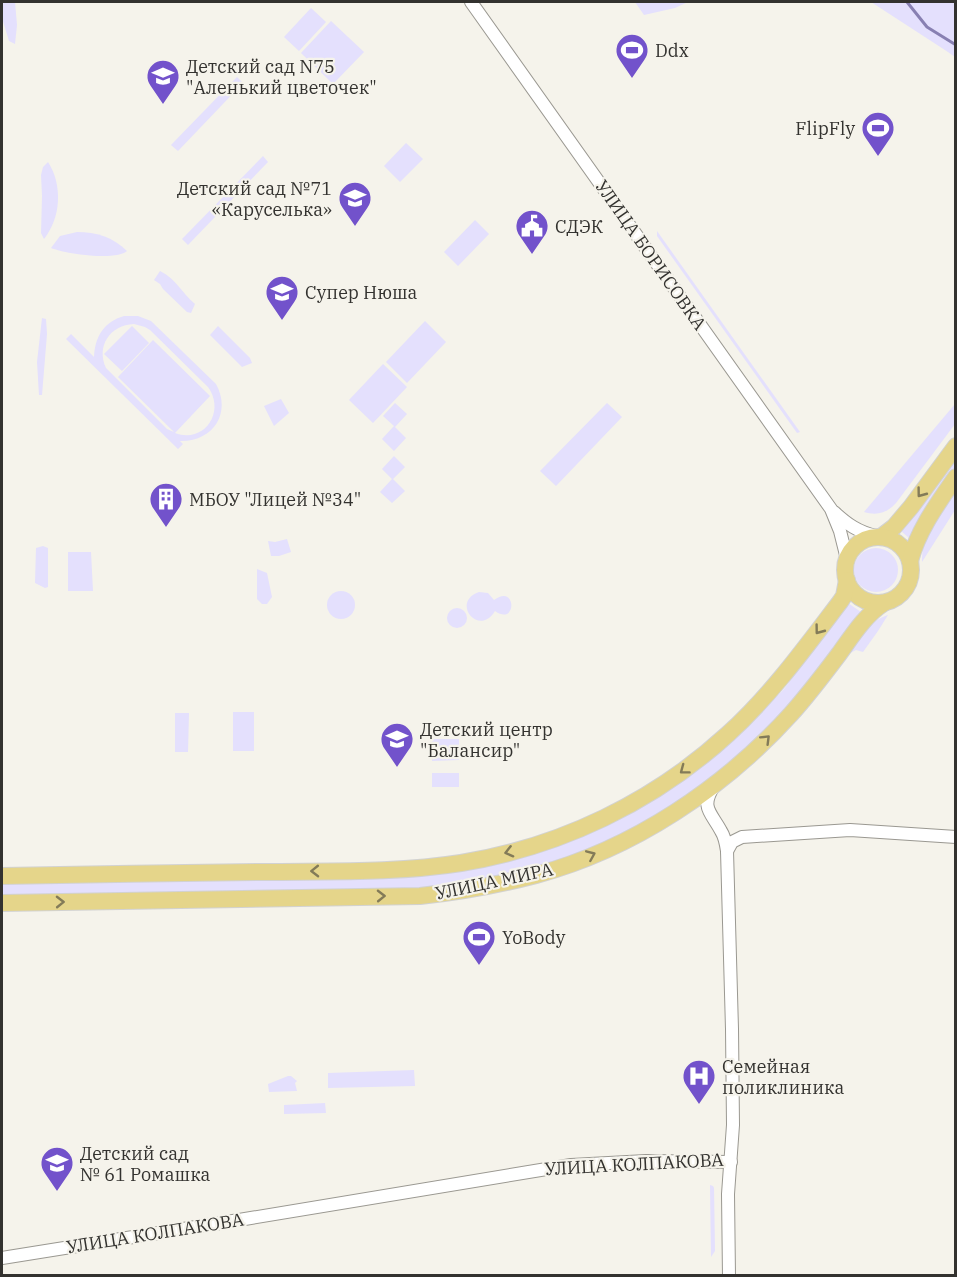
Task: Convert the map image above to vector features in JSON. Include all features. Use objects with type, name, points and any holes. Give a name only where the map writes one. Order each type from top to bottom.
[{"type":"main road","points":[[956,446],[889,532],[860,543],[852,550],[845,572],[855,592],[864,598],[884,603],[893,600],[906,588],[911,576],[910,561],[921,533],[956,477]]},
{"type":"main road","points":[[878,537],[898,545],[910,561]]},
{"type":"main road","name":"УЛИЦА МИРА","points":[[2,876],[401,868],[481,859],[554,839],[594,823],[637,801],[676,776],[728,735],[791,667],[844,596],[847,580]]},
{"type":"main road","name":"УЛИЦА МИРА","points":[[2,903],[408,896],[450,892],[508,882],[571,863],[657,823],[716,783],[753,752],[784,721],[820,679],[867,617],[875,608],[884,603]]},
{"type":"street","name":"УЛИЦА БОРИСОВКА","points":[[471,2],[831,509],[840,531],[847,560]]},
{"type":"street","name":"УЛИЦА БОРИСОВКА","points":[[831,509],[854,529],[878,537]]},
{"type":"street","points":[[711,816],[708,800],[716,783]]},
{"type":"street","points":[[677,810],[696,809],[711,816]]},
{"type":"street","name":"УЛИЦА КОЛПАКОВА","points":[[2,1258],[571,1165],[646,1161],[731,1161],[732,1029],[727,851],[720,829],[711,816]]},
{"type":"street","points":[[720,829],[742,837],[850,830],[956,837]]},
{"type":"street","points":[[727,851],[732,842],[742,837]]},
{"type":"street","points":[[729,1275],[728,1193],[731,1161]]},
{"type":"shaded area","points":[[2,2],[15,2],[17,25],[15,44],[9,41],[2,18]]},
{"type":"shaded area","points":[[635,2],[688,2],[675,8],[644,15]]},
{"type":"shaded area","points":[[871,2],[955,2],[955,57],[948,52]]},
{"type":"shaded area","points":[[311,8],[326,22],[299,51],[284,37]]},
{"type":"shaded area","points":[[331,21],[364,52],[333,84],[301,53]]},
{"type":"shaded area","points":[[237,77],[243,83],[178,151],[171,145]]},
{"type":"shaded area","points":[[406,143],[423,159],[400,182],[384,166]]},
{"type":"shaded area","points":[[263,156],[268,162],[188,245],[182,239]]},
{"type":"shaded area","points":[[48,162],[56,181],[58,201],[54,221],[44,239],[41,233],[41,175],[43,167]]},
{"type":"shaded area","points":[[475,220],[489,234],[458,266],[444,252]]},
{"type":"shaded area","points":[[657,231],[800,432],[797,433],[657,236]]},
{"type":"shaded area","points":[[77,232],[104,236],[127,251],[112,256],[102,256],[51,248],[60,236]]},
{"type":"shaded area","points":[[160,271],[195,304],[191,313],[187,312],[154,280]]},
{"type":"shaded area","points":[[124,316],[138,316],[151,321],[216,384],[222,405],[216,424],[210,431],[202,437],[180,441],[183,444],[178,449],[66,339],[71,334],[94,357],[96,343],[102,331]],"holes":[[[134,324],[145,327],[208,387],[215,406],[209,424],[203,430],[195,434],[175,433],[210,396],[153,340],[118,377],[174,432],[167,429],[106,368],[103,352],[107,338],[125,325]]]},
{"type":"shaded area","points":[[42,318],[46,319],[47,334],[42,395],[39,395],[37,362]]},
{"type":"shaded area","points":[[425,321],[446,342],[407,383],[386,362]]},
{"type":"shaded area","points":[[132,326],[149,343],[122,371],[104,354]]},
{"type":"shaded area","points":[[218,326],[250,358],[252,363],[242,367],[210,335]]},
{"type":"shaded area","points":[[383,364],[407,387],[373,423],[349,400]]},
{"type":"shaded area","points":[[281,399],[289,413],[274,426],[264,406]]},
{"type":"shaded area","points":[[395,403],[407,414],[395,427],[406,438],[394,451],[382,439],[394,426],[383,416]]},
{"type":"shaded area","points":[[607,403],[622,417],[556,486],[540,471]]},
{"type":"shaded area","points":[[955,404],[955,424],[896,503],[882,513],[864,512]]},
{"type":"shaded area","points":[[955,455],[955,467],[909,538],[900,530]]},
{"type":"shaded area","points":[[394,456],[405,467],[393,479],[405,491],[392,503],[380,492],[392,479],[382,469]]},
{"type":"shaded area","points":[[955,488],[955,510],[922,562],[928,532]]},
{"type":"shaded area","points":[[287,539],[291,552],[271,556],[268,541]]},
{"type":"shaded area","points":[[43,546],[48,548],[48,587],[45,588],[35,583],[36,548]]},
{"type":"shaded area","points":[[876,548],[892,554],[898,570],[892,586],[876,592],[860,586],[854,570],[860,554]]},
{"type":"shaded area","points":[[68,552],[91,552],[93,591],[68,591]]},
{"type":"shaded area","points":[[257,569],[267,573],[272,597],[267,604],[262,604],[257,599]]},
{"type":"shaded area","points":[[341,591],[351,595],[355,605],[351,615],[341,619],[331,615],[327,605],[331,595]]},
{"type":"shaded area","points":[[479,592],[488,593],[494,600],[502,596],[507,597],[510,600],[510,610],[507,614],[495,611],[489,618],[482,621],[475,619],[467,610],[467,603]]},
{"type":"shaded area","points":[[848,603],[861,612],[805,688],[752,745],[688,796],[622,834],[585,851],[521,873],[425,888],[2,896],[2,881],[489,864],[691,774],[732,742],[784,689]]},
{"type":"shaded area","points":[[457,608],[464,611],[467,618],[464,625],[457,628],[450,625],[447,618],[450,611]]},
{"type":"shaded area","points":[[888,615],[863,652],[856,650],[847,655],[859,636],[869,626]]},
{"type":"shaded area","points":[[233,712],[254,712],[254,751],[233,751]]},
{"type":"shaded area","points":[[175,713],[189,713],[188,752],[175,752]]},
{"type":"shaded area","points":[[432,739],[459,739],[459,760],[432,761]]},
{"type":"shaded area","points":[[432,773],[459,773],[459,787],[432,787]]},
{"type":"shaded area","points":[[414,1070],[415,1086],[328,1088],[328,1073]]},
{"type":"shaded area","points":[[288,1076],[297,1081],[295,1083],[297,1091],[269,1092],[268,1084]]},
{"type":"shaded area","points":[[325,1103],[326,1113],[284,1114],[284,1105]]},
{"type":"shaded area","points":[[710,1185],[714,1188],[715,1251],[711,1257]]},
{"type":"waterway","points":[[907,2],[927,27],[956,45]]},
{"type":"place","name":"Ddx","points":[[632,79]]},
{"type":"place","name":"Детский сад N75 \"Аленький цветочек\"","points":[[163,105]]},
{"type":"place","name":"FlipFly","points":[[878,157]]},
{"type":"place","name":"Детский сад №71 «Каруселька»","points":[[355,227]]},
{"type":"place","name":"СДЭК","points":[[532,255]]},
{"type":"place","name":"Супер Нюша","points":[[282,321]]},
{"type":"place","name":"МБОУ \"Лицей №34\"","points":[[166,528]]},
{"type":"place","name":"Детский центр \"Балансир\"","points":[[397,768]]},
{"type":"place","name":"YoBody","points":[[479,966]]},
{"type":"place","name":"Семейная поликлиника","points":[[699,1105]]},
{"type":"place","name":"Детский сад № 61 Ромашка","points":[[57,1192]]}]
